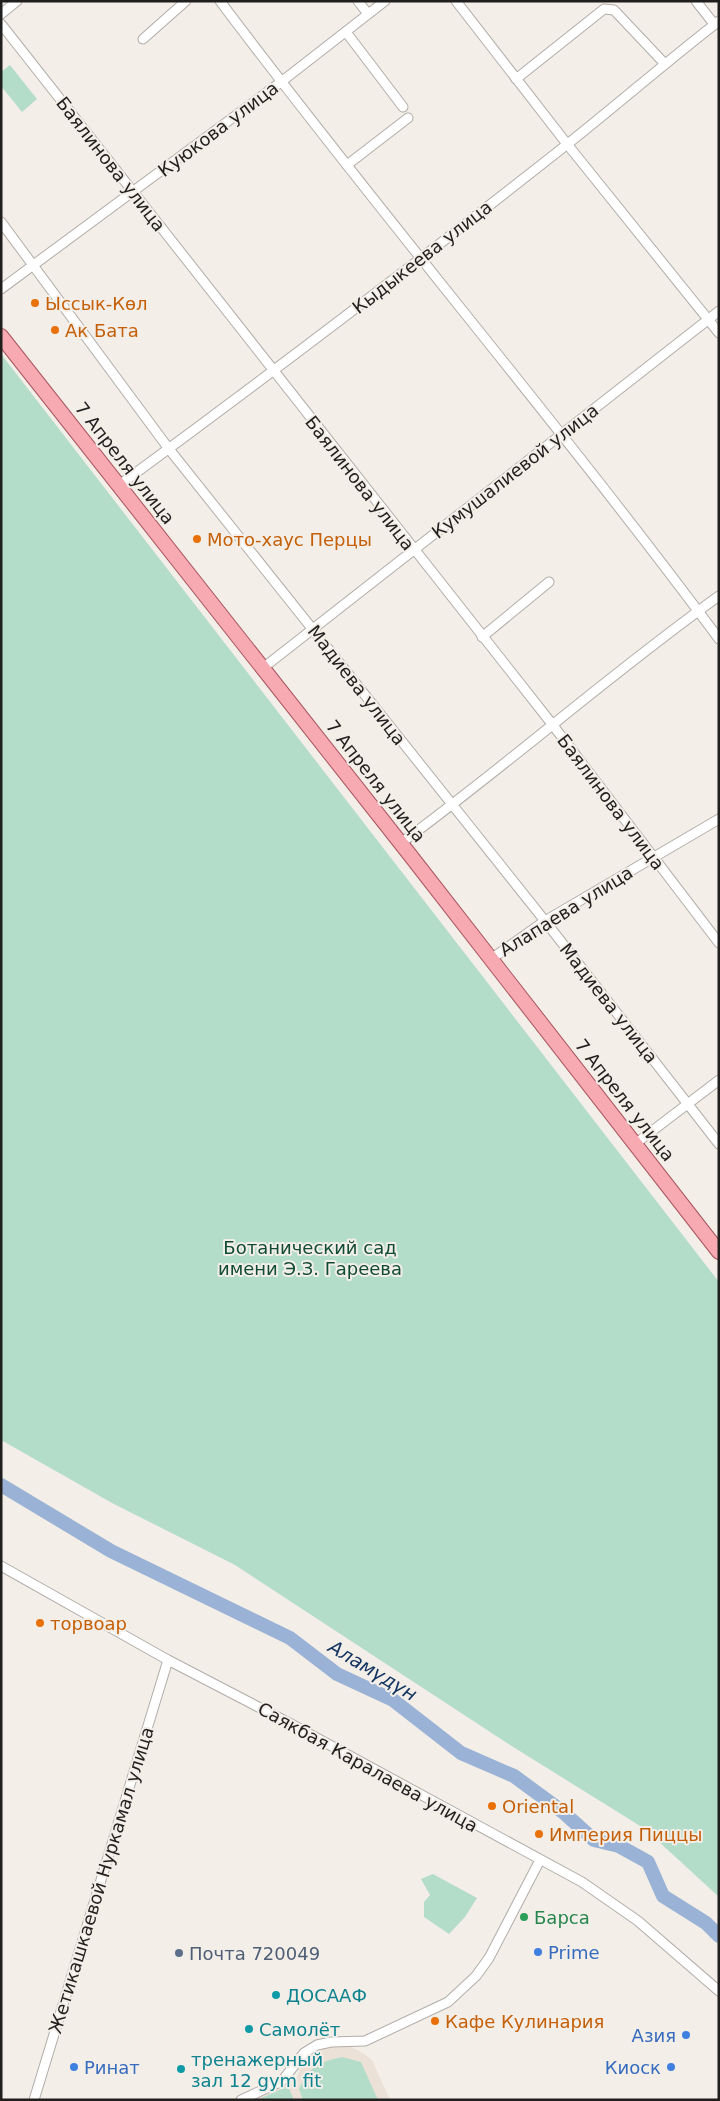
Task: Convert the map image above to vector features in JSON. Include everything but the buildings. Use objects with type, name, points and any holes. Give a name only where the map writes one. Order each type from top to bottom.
[{"type":"main road","name":"7 Апреля улица","points":[[1,336],[401,843],[719,1252]]},
{"type":"street","points":[[1,14],[17,1]]},
{"type":"street","points":[[143,39],[186,1]]},
{"type":"street","points":[[220,1],[281,82],[561,435],[719,639]]},
{"type":"street","points":[[358,1],[368,14]]},
{"type":"street","name":"Куюкова улица","points":[[1,289],[281,82],[385,1]]},
{"type":"street","points":[[456,1],[567,144],[719,333]]},
{"type":"street","points":[[696,1],[716,22]]},
{"type":"street","points":[[516,79],[604,9],[614,10],[665,64]]},
{"type":"street","name":"Кыдыкеева улица","points":[[118,486],[274,372],[421,258],[567,144],[716,22]]},
{"type":"street","name":"Баялинова улица","points":[[1,24],[552,724],[719,943]]},
{"type":"street","points":[[346,32],[403,107]]},
{"type":"street","points":[[347,165],[408,118]]},
{"type":"street","name":"Мадиева улица","points":[[1,222],[169,449],[545,921],[719,1144]]},
{"type":"street","name":"Кумушалиевой улица","points":[[263,668],[314,630],[719,311]]},
{"type":"street","points":[[482,637],[549,582]]},
{"type":"street","points":[[401,843],[452,806],[552,724],[719,596]]},
{"type":"street","name":"Алапаева улица","points":[[491,959],[545,921],[719,820]]},
{"type":"street","points":[[635,1144],[719,1080]]},
{"type":"street","name":"Саякбая Каралаева улица","points":[[1,1566],[168,1660],[300,1728],[582,1882],[638,1921],[719,1991]]},
{"type":"street","name":"Жетикашкаевой Нуркамал улица","points":[[34,2100],[168,1660]]},
{"type":"street","points":[[241,2100],[282,2081],[304,2052],[317,2045],[331,2042],[365,2041],[441,2007],[457,1995],[476,1976],[489,1958],[540,1860]]},
{"type":"shaded area","points":[[335,2045],[349,2046],[372,2060],[390,2100],[253,2100],[294,2082],[303,2063],[312,2053]]},
{"type":"green space","points":[[10,65],[37,99],[22,112],[1,86],[1,72]]},
{"type":"green space","name":"Ботанический сад имени Э.З. Гареева","points":[[1,354],[719,1282],[719,1897],[645,1829],[510,1745],[235,1565],[112,1503],[1,1440]]},
{"type":"green space","points":[[433,1874],[477,1898],[465,1917],[449,1934],[424,1917],[424,1902],[430,1895],[421,1879]]},
{"type":"green space","points":[[342,2057],[361,2062],[378,2100],[303,2100],[299,2089],[307,2075],[320,2064]]},
{"type":"green space","points":[[288,2086],[294,2100],[257,2100]]},
{"type":"waterway","name":"Аламүдүн","points":[[1,1485],[111,1551],[290,1638],[337,1674],[393,1700],[461,1753],[514,1776],[563,1812],[594,1840],[619,1846],[648,1862],[663,1896],[706,1923],[719,1936]]},
{"type":"place","name":"Ыссык-Көл","points":[[35,303]]},
{"type":"place","name":"Ак Бата","points":[[55,330]]},
{"type":"place","name":"Мото-хаус Перцы","points":[[197,539]]},
{"type":"place","name":"торвоар","points":[[40,1623]]},
{"type":"place","name":"Oriental","points":[[492,1806]]},
{"type":"place","name":"Империя Пиццы","points":[[539,1834]]},
{"type":"place","name":"Барса","points":[[524,1917]]},
{"type":"place","name":"Prime","points":[[538,1952]]},
{"type":"place","name":"Почта 720049","points":[[179,1953]]},
{"type":"place","name":"ДОСААФ","points":[[276,1995]]},
{"type":"place","name":"Кафе Кулинария","points":[[435,2021]]},
{"type":"place","name":"Самолёт","points":[[249,2029]]},
{"type":"place","name":"Азия","points":[[686,2035]]},
{"type":"place","name":"Ринат","points":[[74,2067]]},
{"type":"place","name":"Киоск","points":[[671,2067]]},
{"type":"place","name":"тренажерный зал 12 gym fit","points":[[181,2069]]}]
